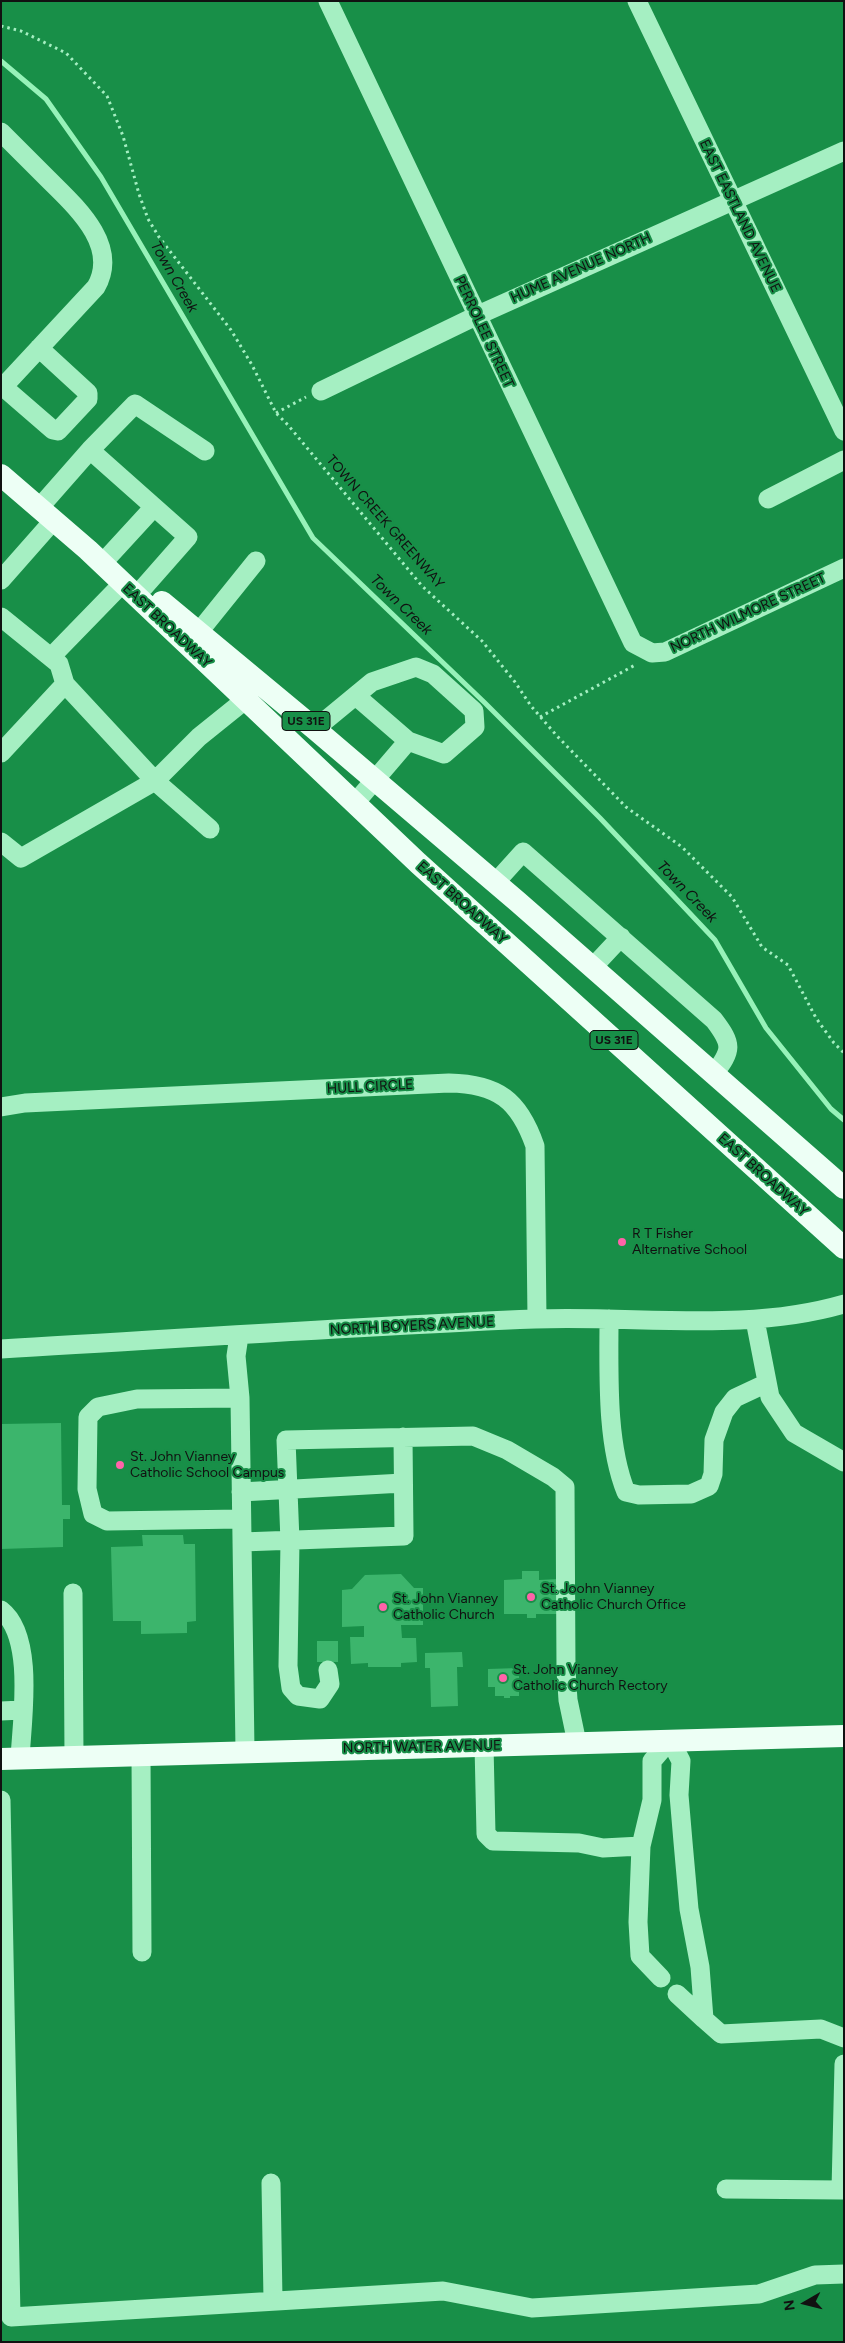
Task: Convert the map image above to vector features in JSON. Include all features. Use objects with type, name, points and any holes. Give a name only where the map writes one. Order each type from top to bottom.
[{"type":"main road","name":"EAST BROADWAY","points":[[1,475],[46,514],[198,632],[315,729],[593,967],[844,1188]]},
{"type":"main road","name":"EAST BROADWAY","points":[[132,582],[245,700],[355,803],[844,1248]]},
{"type":"main road","name":"NORTH WATER AVENUE","points":[[11,1759],[245,1751],[844,1736]]},
{"type":"street","name":"PERROLEE STREET","points":[[328,1],[633,644],[652,653]]},
{"type":"street","name":"EAST EASTLAND AVENUE","points":[[637,1],[844,431]]},
{"type":"street","points":[[1,132],[83,215],[100,245],[102,272],[96,288],[2,386],[56,432],[88,399],[88,393],[39,348]]},
{"type":"street","name":"HUME AVENUE NORTH","points":[[320,391],[476,316],[844,151]]},
{"type":"street","points":[[1,580],[90,450],[135,404],[205,451]]},
{"type":"street","points":[[51,657],[132,582],[188,537],[90,450]]},
{"type":"street","points":[[768,499],[844,460]]},
{"type":"street","points":[[98,553],[154,507]]},
{"type":"street","points":[[198,632],[256,561]]},
{"type":"street","name":"NORTH WILMORE STREET","points":[[652,653],[666,652],[844,568]]},
{"type":"street","points":[[1,617],[59,664],[65,684],[156,781],[210,829]]},
{"type":"street","points":[[315,729],[372,682],[416,668],[433,674],[474,711],[475,727],[444,754],[408,741],[356,696]]},
{"type":"street","points":[[1,753],[65,684]]},
{"type":"street","points":[[1,842],[20,858],[156,781],[199,737],[245,700]]},
{"type":"street","points":[[355,803],[408,741]]},
{"type":"street","points":[[495,883],[523,852],[621,937],[714,1020],[722,1030],[727,1041],[728,1055],[714,1074]]},
{"type":"street","points":[[593,967],[621,937]]},
{"type":"street","name":"HULL CIRCLE","points":[[1,1107],[25,1103],[450,1083],[473,1084],[496,1090],[516,1109],[528,1127],[535,1146],[537,1319]]},
{"type":"street","name":"NORTH BOYERS AVENUE","points":[[1,1349],[537,1319],[755,1320],[822,1310],[844,1304]]},
{"type":"street","points":[[609,1319],[613,1444],[620,1479],[626,1492],[639,1495],[690,1494],[708,1486],[713,1474],[714,1440],[724,1412],[735,1398],[767,1383]]},
{"type":"street","points":[[755,1320],[770,1396],[794,1433],[844,1462]]},
{"type":"street","points":[[239,1336],[236,1356],[240,1398],[245,1751]]},
{"type":"street","points":[[240,1398],[137,1399],[98,1407],[88,1418],[87,1490],[93,1514],[107,1521],[241,1519]]},
{"type":"street","points":[[328,1670],[330,1684],[320,1699],[298,1696],[291,1688],[288,1666],[290,1541],[286,1440],[472,1436],[507,1450],[554,1477],[565,1488],[566,1670],[568,1700],[577,1743]]},
{"type":"street","points":[[242,1542],[404,1536],[403,1437]]},
{"type":"street","points":[[241,1492],[403,1484]]},
{"type":"street","points":[[73,1593],[74,1757]]},
{"type":"street","points":[[1,1610],[18,1632],[23,1663],[22,1710],[11,1759]]},
{"type":"street","points":[[1,1711],[22,1710]]},
{"type":"street","points":[[661,1978],[640,1956],[638,1922],[641,1846],[652,1800],[652,1761],[670,1740],[680,1761],[679,1795],[689,1909],[700,1967],[704,2019]]},
{"type":"street","points":[[484,1745],[486,1834],[493,1841],[579,1843],[603,1848],[641,1846]]},
{"type":"street","points":[[141,1754],[142,1952]]},
{"type":"street","points":[[1,1800],[6,2317],[443,2291],[532,2308],[760,2294],[815,2275],[844,2274]]},
{"type":"street","points":[[677,1994],[721,2034],[821,2029],[844,2038]]},
{"type":"street","points":[[726,2189],[841,2190],[844,2064]]},
{"type":"street","points":[[271,2183],[273,2300]]},
{"type":"path","name":"TOWN CREEK GREENWAY","points":[[1,26],[21,31],[66,52],[107,96],[123,136],[138,194],[148,219],[159,237],[231,330],[252,365],[276,414],[288,425],[422,586],[482,641],[516,682],[540,717],[626,808],[682,847],[732,897],[762,947],[788,966],[816,1018],[834,1044],[844,1053]]},
{"type":"path","points":[[276,414],[282,409],[320,391]]},
{"type":"path","points":[[540,717],[626,671],[652,653]]},
{"type":"building","points":[[61,1423],[62,1505],[70,1505],[70,1519],[63,1519],[63,1547],[1,1549],[1,1424]]},
{"type":"building","points":[[142,1535],[183,1535],[184,1544],[195,1544],[196,1621],[187,1622],[187,1633],[141,1634],[141,1621],[113,1621],[111,1547],[143,1546]]},
{"type":"building","name":"St. Joohn Vianney Catholic Church Office","points":[[522,1571],[539,1571],[539,1580],[559,1579],[558,1614],[536,1614],[536,1618],[527,1618],[527,1614],[504,1614],[504,1580],[522,1579]]},
{"type":"building","name":"St. John Vianney Catholic Church","points":[[401,1574],[414,1588],[423,1588],[423,1625],[401,1625],[402,1638],[416,1638],[417,1662],[401,1663],[401,1667],[368,1667],[368,1663],[351,1664],[350,1637],[364,1637],[364,1626],[342,1627],[342,1590],[352,1589],[365,1575]]},
{"type":"building","points":[[317,1641],[338,1641],[338,1662],[317,1662]]},
{"type":"building","name":"St. John Vianney Catholic Church","points":[[462,1652],[463,1667],[457,1667],[458,1706],[431,1707],[430,1668],[425,1668],[425,1653]]},
{"type":"building","name":"St. John Vianney Catholic Church Rectory","points":[[519,1668],[519,1696],[504,1698],[504,1696],[495,1696],[495,1687],[488,1687],[488,1669]]},
{"type":"waterway","name":"Town Creek","points":[[1,61],[46,99],[101,177],[313,538],[485,703],[600,818],[715,940],[766,1028],[831,1109],[844,1120]]},
{"type":"place","name":"R T Fisher Alternative School","points":[[622,1242]]},
{"type":"place","name":"St. John Vianney Catholic School Campus","points":[[120,1465]]},
{"type":"place","name":"St. Joohn Vianney Catholic Church Office","points":[[531,1597]]},
{"type":"place","name":"St. John Vianney Catholic Church","points":[[383,1607]]},
{"type":"place","name":"St. John Vianney Catholic Church Rectory","points":[[503,1678]]}]
